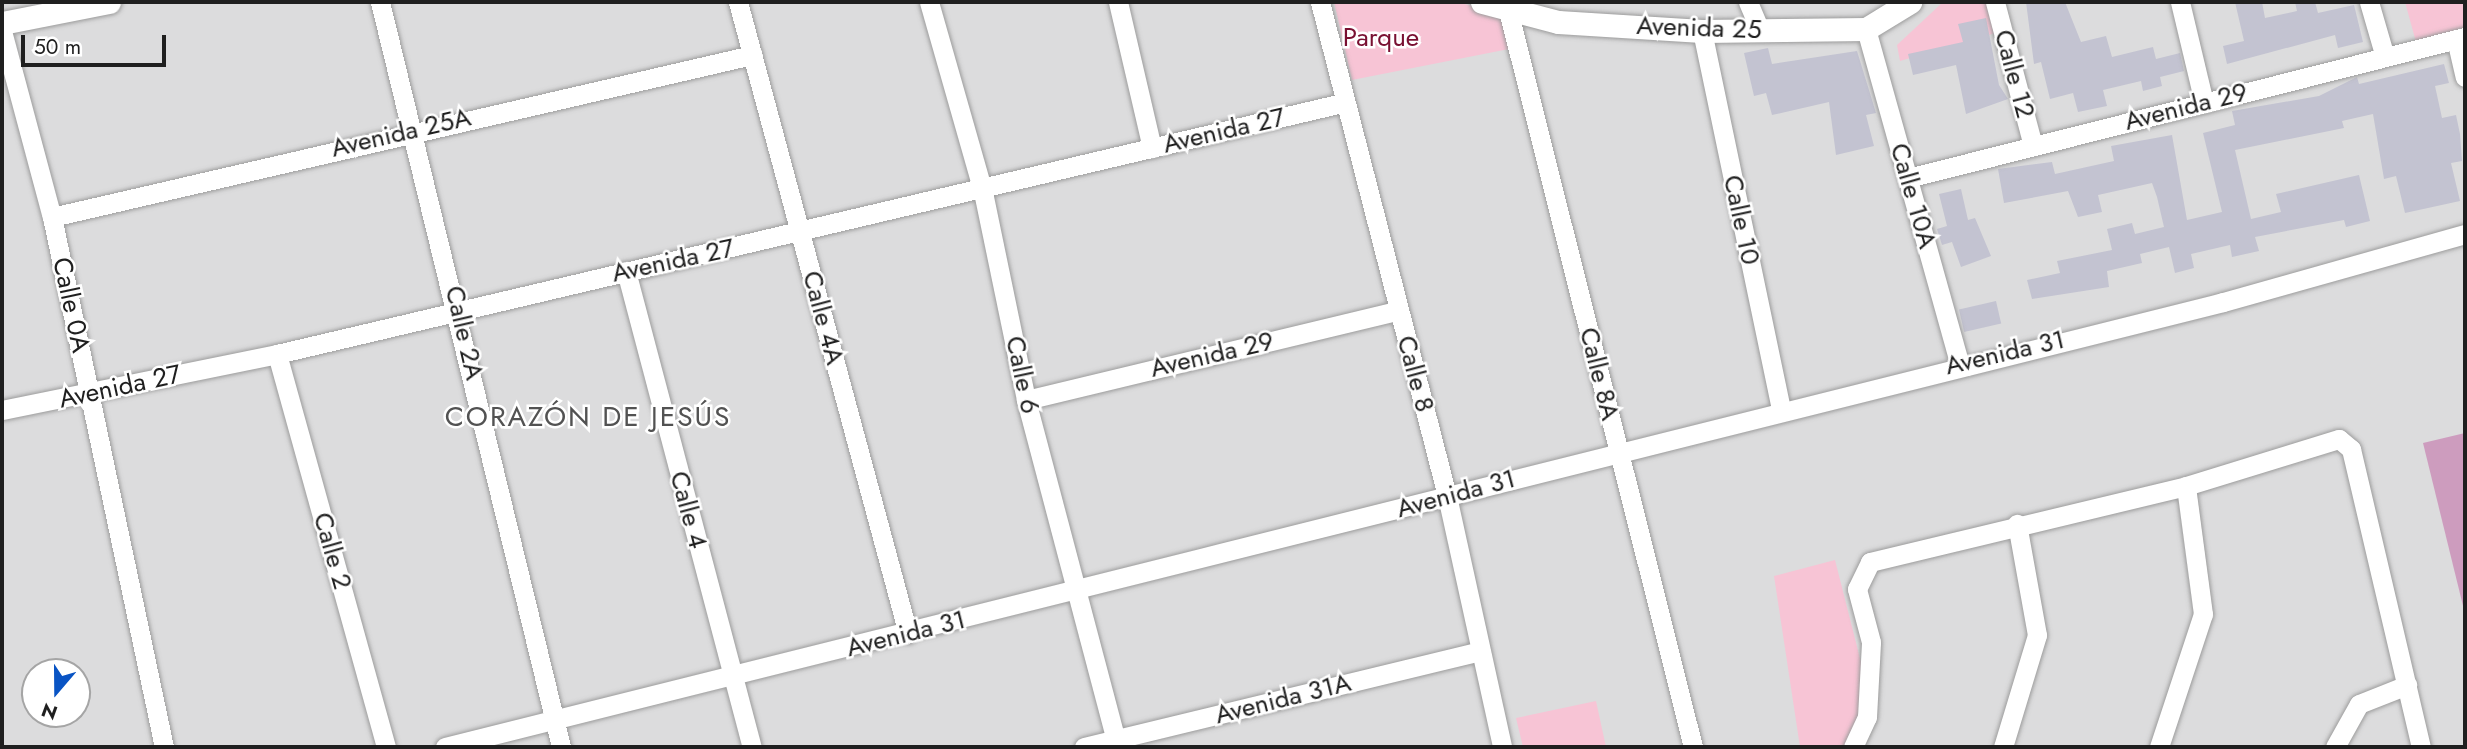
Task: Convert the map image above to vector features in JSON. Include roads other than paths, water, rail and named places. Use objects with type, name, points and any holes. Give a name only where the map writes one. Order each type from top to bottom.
[{"type":"street","points":[[2,23],[109,2]]},
{"type":"street","name":"Calle 2A","points":[[380,2],[459,308],[561,747]]},
{"type":"street","name":"Calle 4A","points":[[737,2],[908,634]]},
{"type":"street","name":"Calle 6","points":[[929,2],[983,192],[1026,400],[1075,593],[1117,743]]},
{"type":"street","points":[[1118,2],[1152,148]]},
{"type":"street","name":"Calle 8","points":[[1320,2],[1342,103],[1447,496],[1502,747]]},
{"type":"street","name":"Avenida 25","points":[[1482,2],[1506,5],[1558,22],[1702,31],[1866,29]]},
{"type":"street","points":[[1748,2],[1760,30]]},
{"type":"street","points":[[1866,29],[1910,2]]},
{"type":"street","name":"Calle 12","points":[[1994,2],[2034,146]]},
{"type":"street","points":[[2180,2],[2204,103]]},
{"type":"street","points":[[2370,2],[2385,57]]},
{"type":"street","name":"Calle 8A","points":[[1506,5],[1693,747]]},
{"type":"street","name":"Calle 10A","points":[[1866,29],[1959,363]]},
{"type":"street","name":"Calle 0A","points":[[2,31],[52,216],[164,747]]},
{"type":"street","name":"Calle 10","points":[[1702,31],[1781,410]]},
{"type":"street","points":[[2461,38],[2465,77]]},
{"type":"street","name":"Avenida 29","points":[[1908,178],[2461,38]]},
{"type":"street","name":"Avenida 25A","points":[[52,216],[414,129],[752,55]]},
{"type":"street","name":"Avenida 27","points":[[2,410],[277,354],[459,308],[983,192],[1342,103]]},
{"type":"street","name":"Avenida 31","points":[[445,747],[1075,593],[1959,363],[2223,302],[2465,234]]},
{"type":"street","name":"Calle 4","points":[[626,271],[752,747]]},
{"type":"street","name":"Avenida 29","points":[[1026,400],[1398,311]]},
{"type":"street","name":"Calle 2","points":[[277,354],[386,747]]},
{"type":"street","points":[[1853,747],[1867,717],[1871,642],[1857,589],[1860,575],[1870,562],[2017,524],[2186,486],[2339,439],[2346,443],[2421,747]]},
{"type":"street","points":[[2159,747],[2203,614],[2186,486]]},
{"type":"street","points":[[2003,747],[2037,635],[2017,524]]},
{"type":"street","name":"Avenida 31A","points":[[1084,747],[1117,743],[1481,651]]},
{"type":"street","points":[[2335,747],[2359,704],[2407,685]]},
{"type":"district","name":"CORAZÓN DE JESÚS","points":[[588,417]]},
{"type":"park label","name":"Parque","points":[[1381,38]]}]
